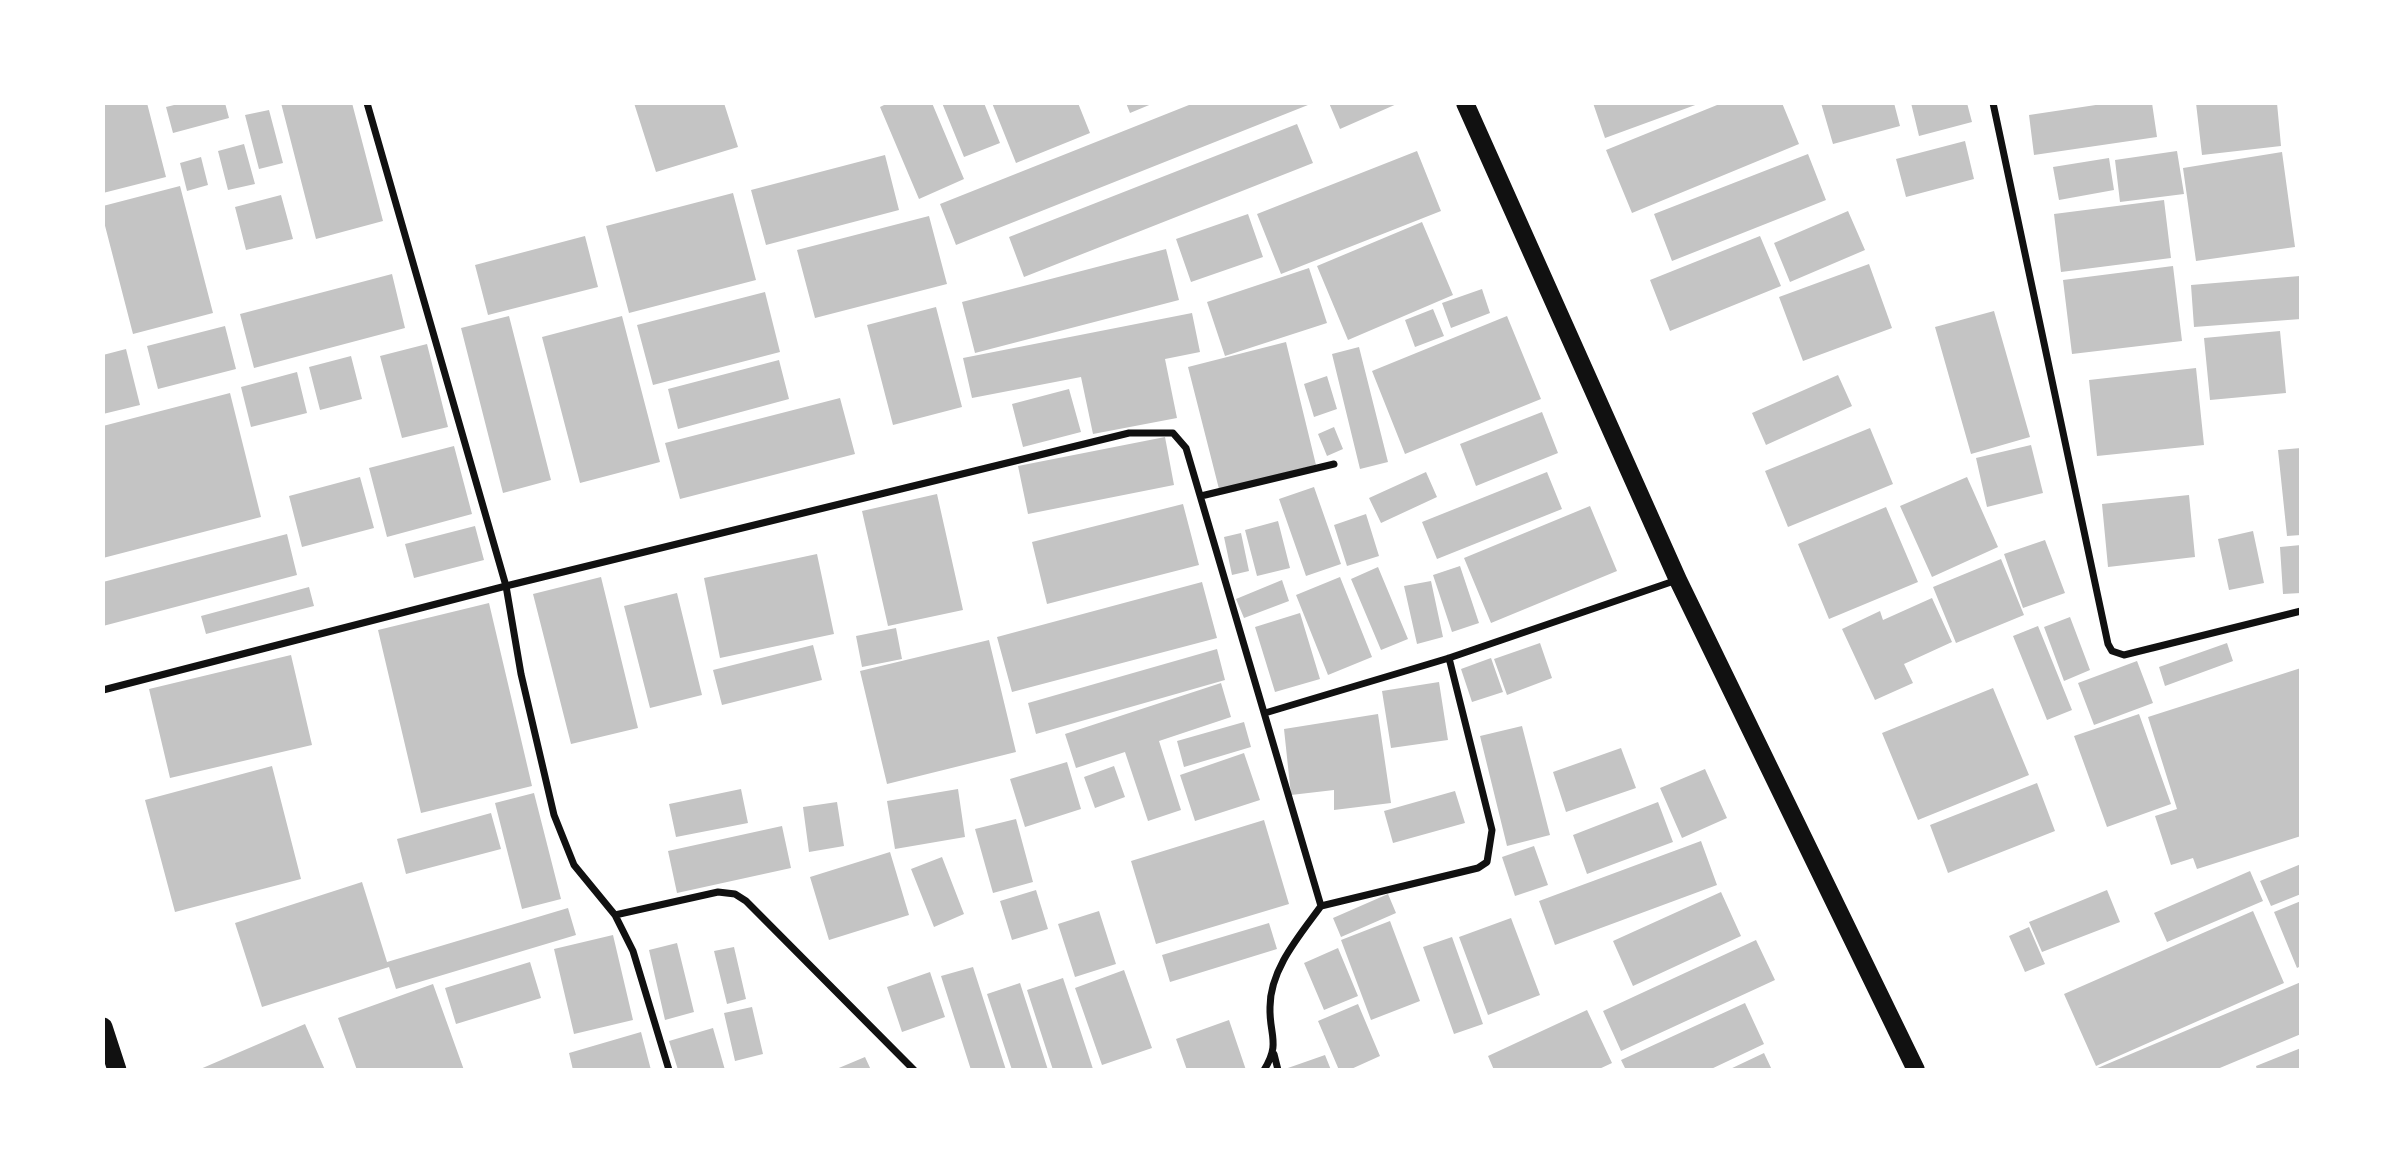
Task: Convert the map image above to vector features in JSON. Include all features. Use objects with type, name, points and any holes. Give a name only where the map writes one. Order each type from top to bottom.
[{"type":"highway","points":[[103,1027],[117,1070]]},
{"type":"main road","points":[[1465,103],[1678,580],[1916,1070]]},
{"type":"street","points":[[367,103],[506,586],[521,674],[554,815],[574,865],[615,915],[633,951],[669,1070]]},
{"type":"street","points":[[1993,103],[2108,644],[2112,651],[2124,655],[2301,611]]},
{"type":"street","points":[[103,690],[506,586],[1129,433],[1173,432],[1186,448],[1201,496],[1321,906]]},
{"type":"street","points":[[1201,496],[1334,464]]},
{"type":"street","points":[[1265,713],[1449,658],[1678,580]]},
{"type":"street","points":[[1278,1070],[1269,1008],[1275,978],[1321,906],[1478,868],[1487,862],[1492,830],[1449,658]]},
{"type":"street","points":[[615,915],[718,892],[735,894],[747,901],[914,1070]]},
{"type":"street","points":[[1264,1070],[1274,1054]]},
{"type":"building","points":[[103,103],[147,103],[166,177],[103,193]]},
{"type":"building","points":[[182,103],[225,103],[229,118],[173,133],[166,107]]},
{"type":"building","points":[[281,103],[352,103],[383,221],[316,239]]},
{"type":"building","points":[[634,103],[724,103],[738,147],[656,172]]},
{"type":"building","points":[[888,103],[932,103],[964,179],[919,199],[880,107]]},
{"type":"building","points":[[942,103],[984,103],[1000,143],[964,157]]},
{"type":"building","points":[[992,103],[1078,103],[1090,133],[1016,163]]},
{"type":"building","points":[[1126,103],[1154,103],[1130,113]]},
{"type":"building","points":[[1194,103],[1313,103],[956,245],[940,204]]},
{"type":"building","points":[[1329,103],[1399,103],[1340,129]]},
{"type":"building","points":[[1593,103],[1698,103],[1698,104],[1605,138]]},
{"type":"building","points":[[1722,103],[1782,103],[1799,144],[1632,213],[1606,150]]},
{"type":"building","points":[[1821,103],[1894,103],[1900,126],[1833,144]]},
{"type":"building","points":[[1911,103],[1967,103],[1972,122],[1919,136]]},
{"type":"building","points":[[2109,103],[2152,103],[2157,137],[2034,155],[2029,115]]},
{"type":"building","points":[[2196,103],[2277,103],[2281,146],[2202,155]]},
{"type":"building","points":[[269,110],[283,163],[259,169],[245,115]]},
{"type":"building","points":[[1297,124],[1313,163],[1024,277],[1009,237]]},
{"type":"building","points":[[1965,141],[1974,179],[1906,197],[1896,159]]},
{"type":"building","points":[[244,144],[255,184],[228,190],[218,151]]},
{"type":"building","points":[[1417,151],[1441,211],[1281,274],[1257,214]]},
{"type":"building","points":[[2177,151],[2184,194],[2120,202],[2115,160]]},
{"type":"building","points":[[2282,152],[2295,247],[2196,261],[2183,168]]},
{"type":"building","points":[[1808,154],[1826,200],[1672,261],[1654,214]]},
{"type":"building","points":[[885,155],[899,210],[766,245],[751,190]]},
{"type":"building","points":[[201,157],[208,185],[187,191],[180,163]]},
{"type":"building","points":[[2109,158],[2114,190],[2059,200],[2053,167]]},
{"type":"building","points":[[180,186],[213,313],[133,334],[103,218],[103,206]]},
{"type":"building","points":[[733,193],[756,280],[629,313],[606,226]]},
{"type":"building","points":[[281,195],[293,239],[246,250],[235,207]]},
{"type":"building","points":[[2164,200],[2171,258],[2061,272],[2054,214]]},
{"type":"building","points":[[1848,211],[1865,250],[1790,282],[1774,243]]},
{"type":"building","points":[[1248,214],[1263,257],[1191,282],[1176,239]]},
{"type":"building","points":[[929,216],[947,284],[815,318],[797,250]]},
{"type":"building","points":[[1422,222],[1453,295],[1348,340],[1317,266]]},
{"type":"building","points":[[585,236],[598,287],[488,315],[475,265]]},
{"type":"building","points":[[1760,236],[1781,286],[1670,331],[1650,280]]},
{"type":"building","points":[[1166,249],[1179,300],[975,353],[962,302]]},
{"type":"building","points":[[1869,264],[1892,328],[1803,361],[1779,297]]},
{"type":"building","points":[[2173,266],[2182,341],[2072,354],[2063,280]]},
{"type":"building","points":[[1309,268],[1327,323],[1225,356],[1207,302]]},
{"type":"building","points":[[392,274],[405,328],[254,368],[240,314]]},
{"type":"building","points":[[2300,276],[2301,319],[2194,327],[2191,285]]},
{"type":"building","points":[[1482,289],[1490,313],[1451,328],[1442,303]]},
{"type":"building","points":[[765,292],[780,352],[653,385],[637,325]]},
{"type":"building","points":[[936,307],[962,407],[893,425],[867,325]]},
{"type":"building","points":[[1433,309],[1444,336],[1415,347],[1405,320]]},
{"type":"building","points":[[1994,311],[2030,437],[1971,454],[1935,327]]},
{"type":"building","points":[[1192,313],[1200,352],[1165,359],[1177,418],[1093,434],[1081,377],[972,398],[963,358]]},
{"type":"building","points":[[509,316],[551,480],[503,493],[461,328]]},
{"type":"building","points":[[622,316],[660,462],[580,483],[542,337]]},
{"type":"building","points":[[1507,316],[1541,399],[1405,454],[1372,371]]},
{"type":"building","points":[[225,326],[236,369],[158,389],[147,346]]},
{"type":"building","points":[[2280,331],[2286,393],[2210,400],[2204,338]]},
{"type":"building","points":[[1286,342],[1316,465],[1219,489],[1188,367]]},
{"type":"building","points":[[427,344],[448,427],[402,438],[380,356]]},
{"type":"building","points":[[1359,347],[1388,462],[1360,469],[1332,354]]},
{"type":"building","points":[[126,349],[140,405],[103,414],[103,355]]},
{"type":"building","points":[[351,356],[362,399],[320,410],[309,367]]},
{"type":"building","points":[[779,360],[789,399],[678,429],[668,389]]},
{"type":"building","points":[[2196,368],[2204,445],[2097,456],[2089,380]]},
{"type":"building","points":[[297,372],[307,413],[251,427],[241,387]]},
{"type":"building","points":[[1838,375],[1852,406],[1766,445],[1752,413]]},
{"type":"building","points":[[1327,376],[1337,409],[1314,417],[1304,384]]},
{"type":"building","points":[[1069,389],[1081,432],[1023,447],[1012,404]]},
{"type":"building","points":[[230,393],[261,517],[103,558],[103,426]]},
{"type":"building","points":[[840,398],[855,454],[680,499],[665,443]]},
{"type":"building","points":[[1542,412],[1558,453],[1476,486],[1460,444]]},
{"type":"building","points":[[1334,427],[1343,449],[1327,456],[1318,434]]},
{"type":"building","points":[[1870,428],[1893,484],[1788,527],[1765,471]]},
{"type":"building","points":[[1165,437],[1174,485],[1028,514],[1018,466]]},
{"type":"building","points":[[2031,445],[2043,493],[1987,507],[1976,458]]},
{"type":"building","points":[[454,446],[472,514],[387,537],[369,468]]},
{"type":"building","points":[[2301,448],[2301,535],[2287,536],[2278,450]]},
{"type":"building","points":[[1426,472],[1437,497],[1381,523],[1369,498]]},
{"type":"building","points":[[1547,472],[1562,509],[1437,559],[1422,522]]},
{"type":"building","points":[[360,477],[374,528],[302,547],[289,496]]},
{"type":"building","points":[[1967,477],[1998,547],[1932,577],[1900,506]]},
{"type":"building","points":[[1314,487],[1341,564],[1306,576],[1279,499]]},
{"type":"building","points":[[937,494],[963,610],[888,626],[862,511]]},
{"type":"building","points":[[2189,495],[2195,557],[2108,567],[2102,504]]},
{"type":"building","points":[[1183,504],[1199,565],[1047,604],[1032,542]]},
{"type":"building","points":[[1590,506],[1617,571],[1491,623],[1464,558]]},
{"type":"building","points":[[1886,507],[1918,582],[1829,619],[1798,544]]},
{"type":"building","points":[[1366,514],[1379,556],[1347,566],[1334,525]]},
{"type":"building","points":[[1278,521],[1290,568],[1257,576],[1245,530]]},
{"type":"building","points":[[475,526],[484,560],[414,578],[405,544]]},
{"type":"building","points":[[2253,531],[2264,583],[2229,590],[2218,539]]},
{"type":"building","points":[[1241,533],[1249,571],[1232,575],[1224,537]]},
{"type":"building","points":[[287,534],[297,575],[103,626],[103,582]]},
{"type":"building","points":[[2045,540],[2065,593],[2023,608],[2004,554]]},
{"type":"building","points":[[2301,545],[2301,593],[2283,594],[2280,547]]},
{"type":"building","points":[[817,554],[834,634],[720,658],[704,578]]},
{"type":"building","points":[[2001,559],[2024,615],[1956,643],[1933,587]]},
{"type":"building","points":[[1460,566],[1479,623],[1452,632],[1433,575]]},
{"type":"building","points":[[1378,567],[1408,639],[1381,650],[1351,579]]},
{"type":"building","points":[[601,577],[638,728],[571,744],[533,594]]},
{"type":"building","points":[[1340,577],[1372,657],[1328,675],[1296,595]]},
{"type":"building","points":[[1282,580],[1289,601],[1244,618],[1236,599]]},
{"type":"building","points":[[1431,581],[1443,637],[1417,644],[1404,586]]},
{"type":"building","points":[[1202,582],[1217,638],[1012,692],[997,637]]},
{"type":"building","points":[[309,587],[314,606],[206,634],[201,616]]},
{"type":"building","points":[[677,593],[702,695],[650,708],[624,606]]},
{"type":"building","points":[[1932,598],[1952,642],[1904,664],[1913,683],[1875,700],[1842,629],[1880,611],[1883,620]]},
{"type":"building","points":[[489,603],[532,786],[421,813],[378,630]]},
{"type":"building","points":[[1300,613],[1320,679],[1275,692],[1255,627]]},
{"type":"building","points":[[2070,617],[2090,670],[2064,681],[2044,627]]},
{"type":"building","points":[[2038,626],[2072,710],[2047,720],[2013,636]]},
{"type":"building","points":[[896,628],[902,659],[862,667],[856,636]]},
{"type":"building","points":[[989,640],[1016,752],[887,784],[860,671]]},
{"type":"building","points":[[1540,643],[1552,678],[1507,695],[1494,659]]},
{"type":"building","points":[[2227,643],[2233,661],[2165,686],[2159,667]]},
{"type":"building","points":[[813,645],[822,680],[722,705],[713,670]]},
{"type":"building","points":[[1217,649],[1225,680],[1036,734],[1028,703]]},
{"type":"building","points":[[291,655],[312,745],[170,778],[149,689]]},
{"type":"building","points":[[1491,658],[1503,692],[1472,702],[1461,669]]},
{"type":"building","points":[[2137,661],[2153,703],[2094,725],[2078,683]]},
{"type":"building","points":[[2301,668],[2301,836],[2197,869],[2193,858],[2171,865],[2155,816],[2177,809],[2148,717]]},
{"type":"building","points":[[1439,682],[1448,740],[1391,748],[1382,691]]},
{"type":"building","points":[[1221,683],[1231,717],[1159,741],[1181,810],[1148,821],[1125,752],[1076,768],[1065,734]]},
{"type":"building","points":[[1993,688],[2029,775],[1918,820],[1882,733]]},
{"type":"building","points":[[1378,714],[1391,803],[1334,810],[1334,790],[1291,795],[1284,729]]},
{"type":"building","points":[[2139,714],[2171,804],[2107,827],[2074,736]]},
{"type":"building","points":[[1244,722],[1251,747],[1184,767],[1177,741]]},
{"type":"building","points":[[1522,726],[1550,835],[1507,846],[1480,736]]},
{"type":"building","points":[[1621,748],[1636,788],[1566,812],[1553,772]]},
{"type":"building","points":[[1244,753],[1260,800],[1195,821],[1180,775]]},
{"type":"building","points":[[1067,762],[1081,809],[1025,827],[1010,779]]},
{"type":"building","points":[[272,766],[301,879],[175,912],[145,800]]},
{"type":"building","points":[[1114,766],[1125,797],[1095,808],[1084,777]]},
{"type":"building","points":[[1705,769],[1727,818],[1682,838],[1660,788]]},
{"type":"building","points":[[2037,783],[2055,831],[1948,873],[1930,825]]},
{"type":"building","points":[[741,789],[748,823],[676,837],[669,804]]},
{"type":"building","points":[[958,789],[965,837],[895,849],[887,801]]},
{"type":"building","points":[[1455,791],[1465,823],[1393,843],[1384,811]]},
{"type":"building","points":[[534,793],[561,899],[522,909],[495,803]]},
{"type":"building","points":[[837,802],[844,846],[809,852],[803,807]]},
{"type":"building","points":[[1658,802],[1673,842],[1587,874],[1573,835]]},
{"type":"building","points":[[491,813],[501,849],[406,874],[397,839]]},
{"type":"building","points":[[1016,819],[1033,882],[993,893],[975,829]]},
{"type":"building","points":[[1264,820],[1289,904],[1156,944],[1131,861]]},
{"type":"building","points":[[782,826],[791,868],[677,893],[668,851]]},
{"type":"building","points":[[1701,841],[1717,885],[1555,945],[1539,901]]},
{"type":"building","points":[[1534,846],[1548,885],[1515,896],[1502,857]]},
{"type":"building","points":[[890,852],[909,915],[829,940],[810,877]]},
{"type":"building","points":[[942,857],[964,914],[934,927],[911,869]]},
{"type":"building","points":[[2301,864],[2301,894],[2271,906],[2260,881]]},
{"type":"building","points":[[2250,871],[2263,901],[2167,942],[2154,913]]},
{"type":"building","points":[[362,882],[387,962],[568,908],[576,935],[396,989],[389,967],[262,1007],[235,923]]},
{"type":"building","points":[[1036,890],[1048,929],[1012,940],[1000,901]]},
{"type":"building","points":[[2107,890],[2120,922],[2042,952],[2029,922]]},
{"type":"building","points":[[1721,892],[1741,936],[1633,986],[1613,941]]},
{"type":"building","points":[[1388,894],[1396,913],[1341,937],[1333,918]]},
{"type":"building","points":[[2301,901],[2301,966],[2297,968],[2274,912]]},
{"type":"building","points":[[1099,911],[1116,964],[1075,977],[1058,924]]},
{"type":"building","points":[[2253,911],[2284,983],[2096,1066],[2064,994]]},
{"type":"building","points":[[1511,918],[1540,995],[1488,1015],[1459,937]]},
{"type":"building","points":[[1390,921],[1420,1001],[1371,1020],[1341,940]]},
{"type":"building","points":[[1269,923],[1277,949],[1170,982],[1162,955]]},
{"type":"building","points":[[2029,927],[2045,964],[2025,972],[2009,936]]},
{"type":"building","points":[[613,935],[633,1020],[574,1034],[554,949]]},
{"type":"building","points":[[1452,937],[1483,1024],[1454,1034],[1423,947]]},
{"type":"building","points":[[1756,940],[1775,980],[1621,1051],[1603,1011]]},
{"type":"building","points":[[677,943],[694,1012],[665,1020],[649,950]]},
{"type":"building","points":[[734,947],[746,999],[727,1004],[714,951]]},
{"type":"building","points":[[1338,948],[1358,996],[1324,1010],[1304,963]]},
{"type":"building","points":[[530,962],[541,998],[456,1024],[445,988]]},
{"type":"building","points":[[973,967],[1006,1070],[971,1070],[941,976]]},
{"type":"building","points":[[1124,970],[1152,1048],[1102,1065],[1075,988]]},
{"type":"building","points":[[930,972],[945,1017],[902,1032],[887,987]]},
{"type":"building","points":[[1063,978],[1093,1069],[1091,1070],[1053,1070],[1027,990]]},
{"type":"building","points":[[2301,982],[2301,1034],[2215,1070],[2093,1070]]},
{"type":"building","points":[[1020,983],[1048,1070],[1012,1070],[987,994]]},
{"type":"building","points":[[433,984],[464,1070],[357,1070],[338,1018]]},
{"type":"building","points":[[1745,1003],[1764,1044],[1709,1070],[1626,1070],[1621,1060]]},
{"type":"building","points":[[1358,1004],[1380,1056],[1349,1070],[1339,1070],[1318,1021]]},
{"type":"building","points":[[752,1007],[763,1054],[735,1061],[724,1013]]},
{"type":"building","points":[[1587,1010],[1612,1063],[1597,1070],[1494,1070],[1488,1056]]},
{"type":"building","points":[[1229,1020],[1246,1070],[1187,1070],[1176,1039]]},
{"type":"building","points":[[305,1024],[325,1070],[198,1070]]},
{"type":"building","points":[[713,1028],[725,1070],[678,1070],[669,1041]]},
{"type":"building","points":[[641,1032],[651,1070],[573,1070],[569,1053]]},
{"type":"building","points":[[2301,1048],[2301,1070],[2257,1070],[2256,1066]]},
{"type":"building","points":[[1764,1053],[1772,1070],[1728,1070]]},
{"type":"building","points":[[1325,1055],[1331,1070],[1285,1070],[1285,1069]]},
{"type":"building","points":[[865,1057],[871,1070],[834,1070]]}]
